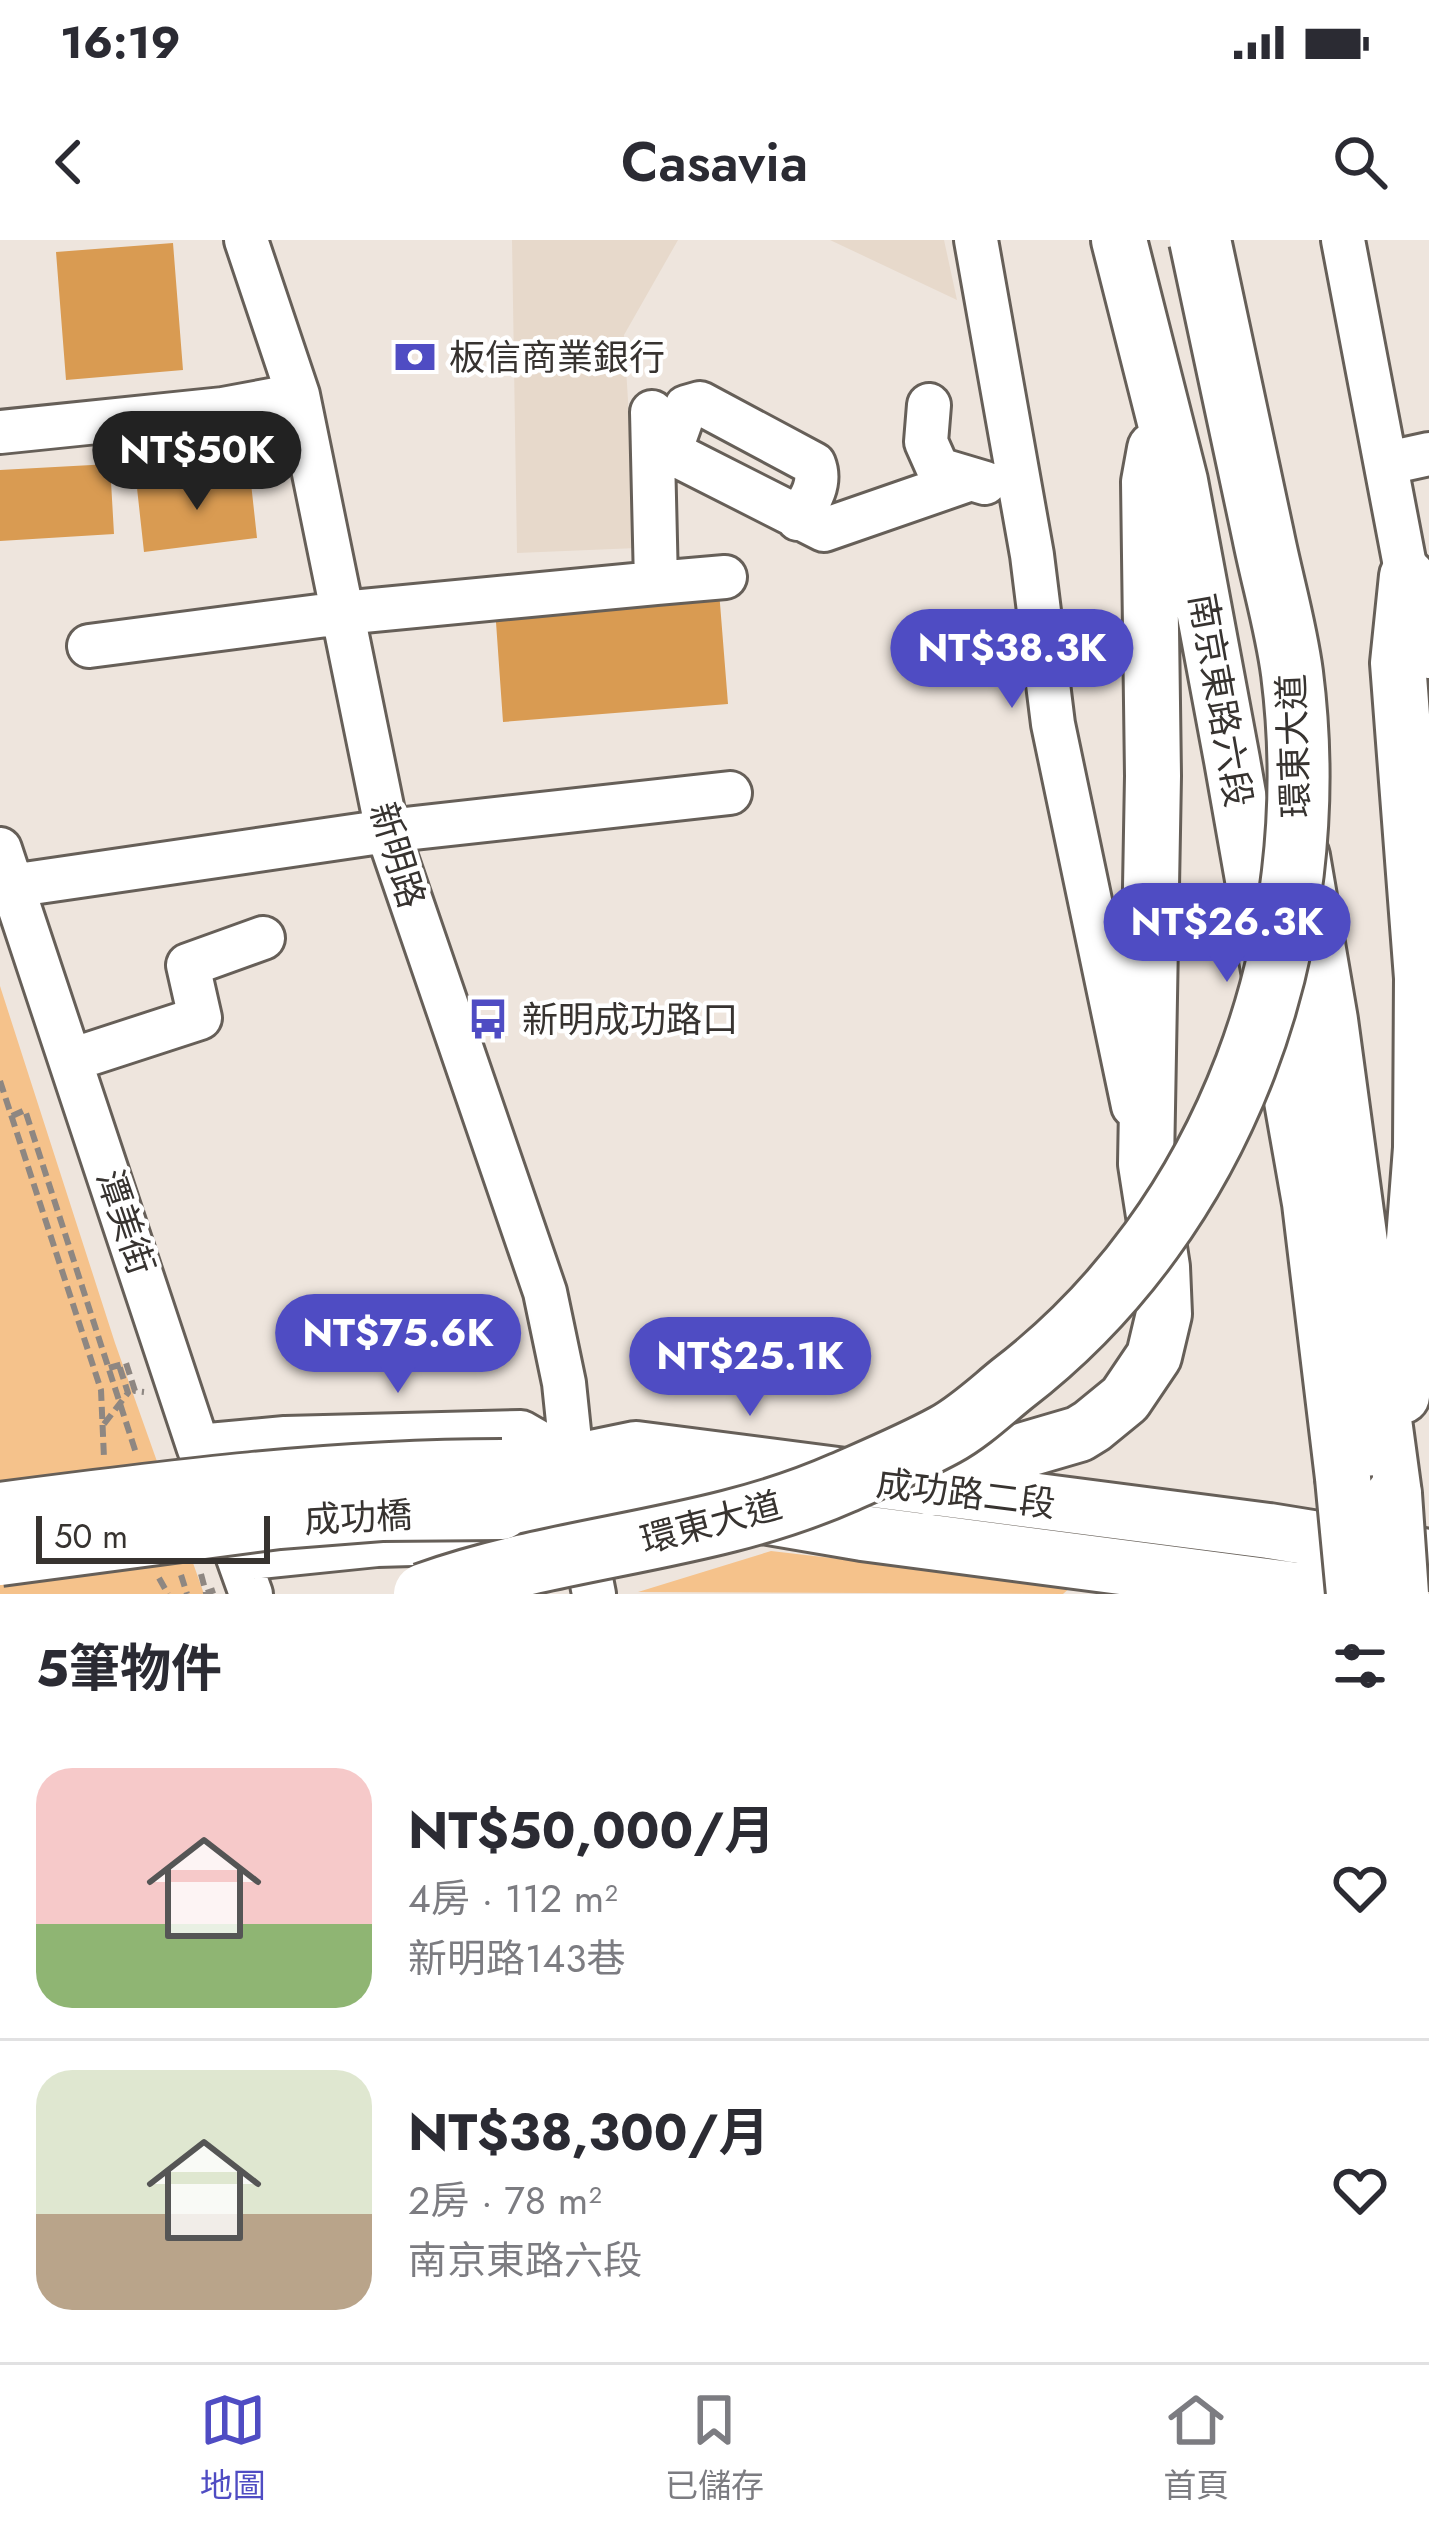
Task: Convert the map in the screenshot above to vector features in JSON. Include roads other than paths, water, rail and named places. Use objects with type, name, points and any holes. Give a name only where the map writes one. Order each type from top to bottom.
[{"type":"highway","name":"環東大道","points":[[422,1594],[561,1557],[723,1526],[857,1478],[916,1447],[958,1421],[1076,1314],[1148,1224],[1180,1174],[1238,1045],[1265,965],[1281,870],[1280,742],[1255,614],[1160,240]]},
{"type":"highway","name":"環東大道","points":[[422,1594],[566,1557],[728,1524],[838,1486],[948,1434],[1062,1346],[1140,1258],[1205,1162],[1253,1052],[1284,938],[1299,811],[1292,672],[1200,240]]},
{"type":"main road","name":"南京東路六段","points":[[1119,240],[1184,504],[1294,1103],[1310,1203],[1354,1594]]},
{"type":"main road","name":"南京東路六段","points":[[1188,240],[1193,293],[1267,652],[1330,1020],[1394,1494]]},
{"type":"main road","points":[[931,1489],[1014,1453],[1078,1434],[1125,1399],[1154,1356],[1164,1314],[1146,1164],[1153,776],[1149,482],[1161,417]]},
{"type":"main road","points":[[1401,1594],[1394,1494],[1421,1127],[1422,979],[1398,663],[1407,576]]},
{"type":"main road","name":"成功路二段","points":[[575,1485],[636,1449],[1269,1531],[1429,1557]]},
{"type":"main road","name":"成功橋","points":[[0,1510],[279,1474],[388,1467],[502,1490]]},
{"type":"main road","name":"成功路二段","points":[[502,1490],[575,1485],[1123,1582],[1297,1591]]},
{"type":"main road","name":"成功橋","points":[[0,1558],[279,1521],[381,1514],[502,1490]]},
{"type":"street","name":"新明路","points":[[246,240],[298,395],[387,831],[545,1292],[564,1383],[594,1594]]},
{"type":"street","points":[[976,240],[1021,494],[1053,724],[1146,1164]]},
{"type":"street","points":[[1342,240],[1407,576],[1429,657]]},
{"type":"street","points":[[0,432],[223,409],[298,395]]},
{"type":"street","points":[[929,405],[926,442],[938,469],[1021,494]]},
{"type":"street","points":[[652,412],[656,583]]},
{"type":"street","points":[[1388,463],[1429,454]]},
{"type":"street","points":[[799,518],[824,530],[971,479]]},
{"type":"street","points":[[89,646],[342,613],[725,577]]},
{"type":"street","points":[[6,867],[730,793]]},
{"type":"street","name":"潭美街","points":[[6,867],[198,1446],[246,1576]]},
{"type":"street","points":[[71,1060],[200,1018],[188,965],[262,938]]},
{"type":"street","points":[[198,1446],[285,1438],[521,1432],[575,1485],[518,1540],[377,1545],[246,1576]]},
{"type":"place","name":"板信商業銀行","points":[[415,357]]},
{"type":"place","name":"新明成功路口","points":[[488,1019]]}]
